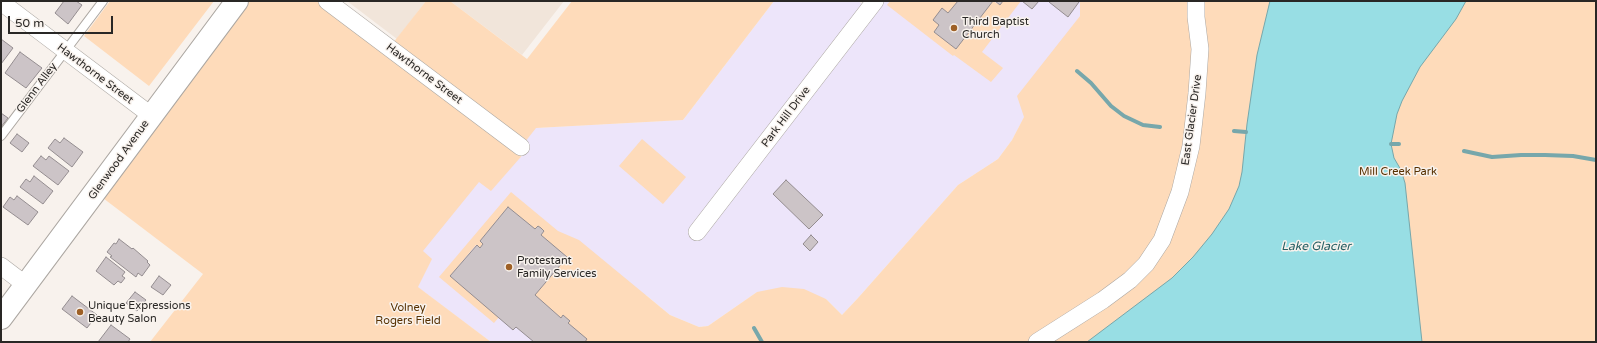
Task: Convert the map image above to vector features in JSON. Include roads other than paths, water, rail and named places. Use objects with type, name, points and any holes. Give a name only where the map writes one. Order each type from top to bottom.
[{"type":"main road","name":"Glenwood Avenue","points":[[1,318],[237,1]]},
{"type":"street","name":"Hawthorne Street","points":[[327,1],[521,147]]},
{"type":"street","name":"Park Hill Drive","points":[[697,232],[875,1]]},
{"type":"street","name":"East Glacier Drive","points":[[1037,342],[1103,300],[1130,280],[1146,264],[1162,240],[1180,192],[1191,146],[1200,49],[1196,17],[1196,1]]},
{"type":"street","name":"Hawthorne Street","points":[[1,2],[152,116]]},
{"type":"street","points":[[1,266],[26,285]]},
{"type":"lane","name":"Glenn Alley","points":[[1,136],[103,1]]},
{"type":"water","name":"Lake Glacier","points":[[1270,1],[1466,1],[1456,19],[1420,67],[1402,101],[1397,114],[1391,144],[1394,158],[1401,170],[1405,183],[1422,342],[1087,342],[1172,278],[1193,257],[1212,234],[1229,209],[1239,186],[1242,172],[1257,55]]},
{"type":"waterway","points":[[1077,71],[1091,83],[1111,106],[1124,116],[1143,125],[1160,127]]},
{"type":"waterway","points":[[1234,131],[1246,132]]},
{"type":"waterway","points":[[1391,144],[1399,144]]},
{"type":"waterway","points":[[1464,151],[1492,157],[1545,155],[1573,156],[1596,160]]},
{"type":"waterway","points":[[754,328],[762,342]]},
{"type":"place","name":"Third Baptist Church","points":[[954,28]]},
{"type":"place","name":"Protestant Family Services","points":[[509,267]]},
{"type":"place","name":"Unique Expressions Beauty Salon","points":[[80,312]]},
{"type":"park label","name":"Mill Creek Park","points":[[1398,172]]},
{"type":"park label","name":"Volney Rogers Field","points":[[408,314]]}]
